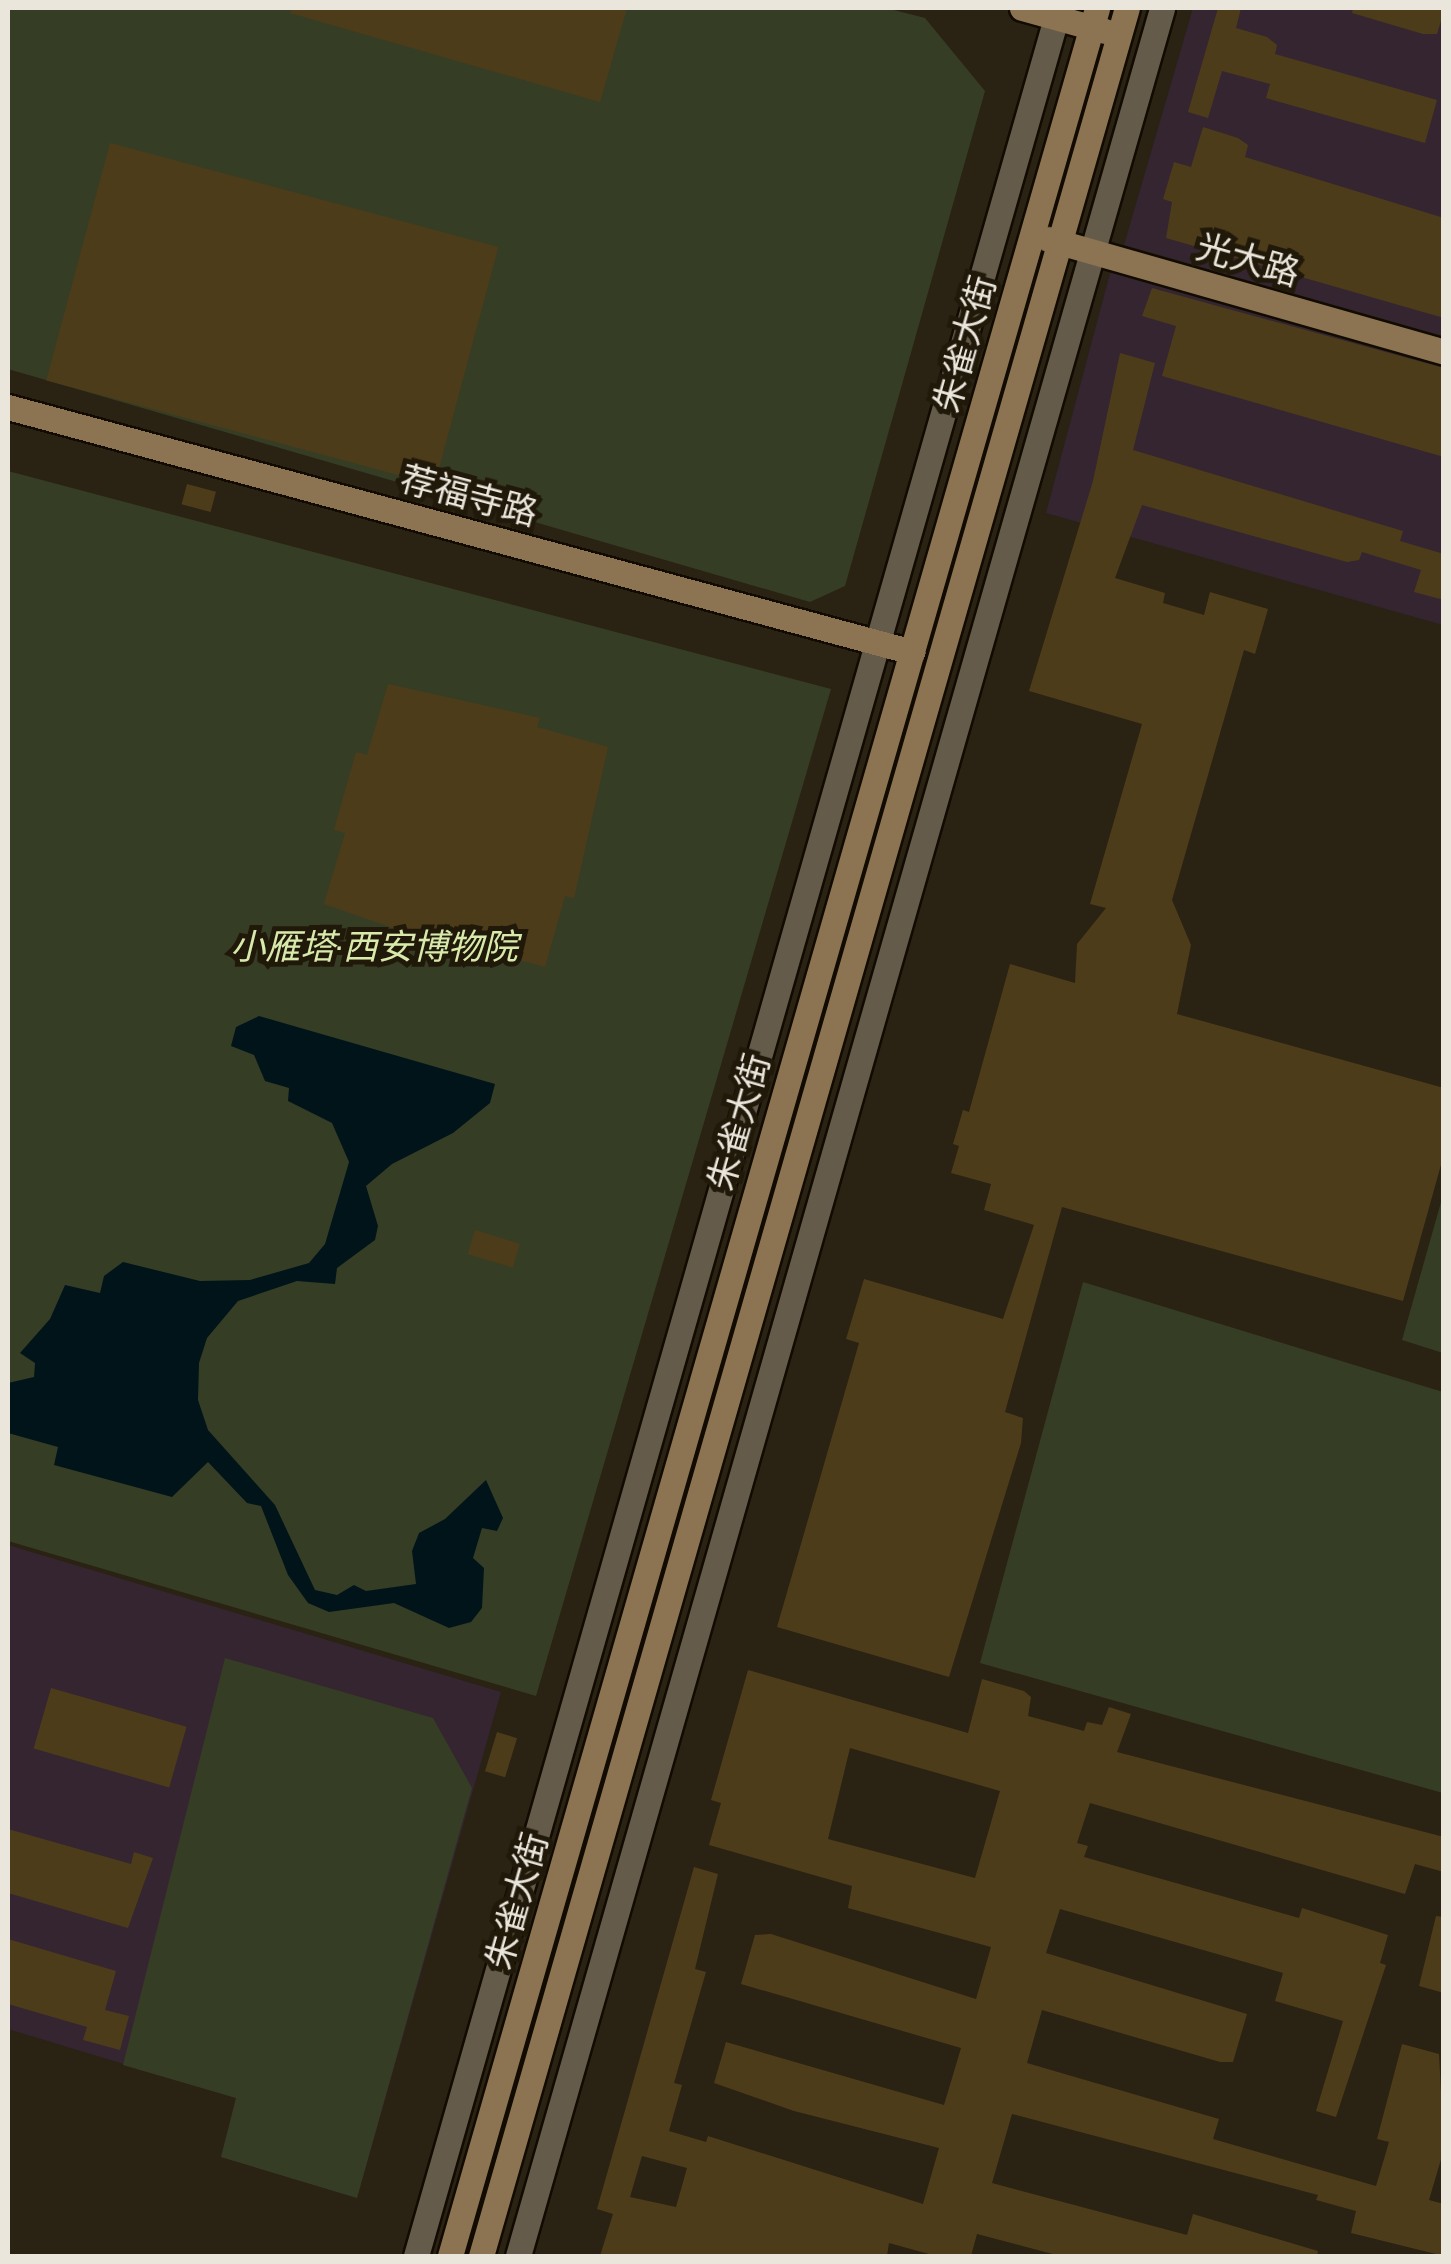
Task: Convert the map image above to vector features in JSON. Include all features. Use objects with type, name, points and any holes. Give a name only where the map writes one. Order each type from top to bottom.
[{"type":"main road","points":[[1022,8],[1094,18],[1119,36]]},
{"type":"main road","name":"朱雀大街","points":[[481,2256],[1127,8]]},
{"type":"main road","name":"朱雀大街","points":[[450,2256],[1094,18]]},
{"type":"main road","name":"光大路","points":[[1033,235],[1444,352]]},
{"type":"main road","name":"荐福寺路","points":[[8,408],[912,652]]},
{"type":"street","points":[[518,2256],[1162,8]]},
{"type":"street","points":[[416,2256],[1058,12]]},
{"type":"shaded area","points":[[1193,8],[1443,8],[1443,336],[1124,245]]},
{"type":"shaded area","points":[[1112,266],[1443,361],[1443,625],[1046,513]]},
{"type":"shaded area","points":[[259,1016],[495,1084],[490,1103],[453,1133],[392,1164],[366,1186],[378,1226],[375,1240],[337,1268],[335,1284],[297,1281],[238,1301],[207,1338],[199,1363],[198,1400],[208,1430],[275,1505],[315,1590],[337,1595],[354,1585],[366,1591],[416,1584],[412,1551],[419,1533],[445,1519],[486,1480],[503,1518],[497,1531],[482,1528],[473,1558],[484,1568],[482,1608],[471,1622],[449,1628],[394,1603],[329,1612],[308,1603],[288,1575],[261,1506],[247,1503],[208,1462],[172,1497],[54,1465],[58,1447],[8,1433],[8,1383],[34,1377],[35,1363],[20,1353],[50,1319],[65,1285],[100,1293],[104,1276],[123,1262],[200,1281],[250,1280],[309,1263],[325,1244],[349,1162],[332,1123],[288,1101],[289,1088],[265,1081],[254,1055],[231,1046],[236,1027]]},
{"type":"shaded area","points":[[8,1545],[501,1692],[357,2198],[221,2157],[236,2098],[8,2029]]},
{"type":"green space","points":[[8,8],[886,8],[925,18],[985,91],[845,586],[810,602],[8,369]]},
{"type":"green space","name":"小雁塔·西安博物院","points":[[8,471],[831,689],[536,1696],[8,1541]]},
{"type":"green space","points":[[1443,1195],[1443,1353],[1402,1340]]},
{"type":"green space","points":[[1083,1282],[1443,1392],[1443,1793],[980,1663]]},
{"type":"green space","points":[[225,1658],[433,1718],[472,1788],[357,2198],[221,2157],[236,2098],[123,2065]]},
{"type":"building","points":[[291,8],[627,8],[600,102],[290,13]]},
{"type":"building","points":[[1218,8],[1241,8],[1236,28],[1267,37],[1277,45],[1275,54],[1437,100],[1425,143],[1266,98],[1270,84],[1222,71],[1208,118],[1188,112]]},
{"type":"building","points":[[1353,8],[1444,11],[1437,34],[1423,34],[1352,13]]},
{"type":"building","points":[[1203,127],[1248,145],[1245,157],[1444,218],[1444,318],[1166,238],[1172,202],[1163,199],[1174,162],[1191,167]]},
{"type":"building","points":[[110,143],[498,247],[435,485],[46,381]]},
{"type":"building","points":[[1152,288],[1444,368],[1444,457],[1162,376],[1176,326],[1142,316]]},
{"type":"building","points":[[1120,353],[1155,363],[1133,450],[1403,531],[1400,541],[1444,554],[1444,600],[1414,592],[1421,570],[1362,552],[1359,560],[1347,562],[1142,505],[1115,578],[1165,593],[1163,603],[1204,615],[1210,592],[1268,609],[1255,654],[1244,650],[1172,900],[1191,945],[1177,1014],[1444,1088],[1444,1154],[1403,1301],[1062,1207],[1005,1412],[1023,1418],[1021,1443],[949,1677],[777,1627],[859,1343],[846,1339],[864,1279],[1003,1319],[1034,1225],[984,1210],[991,1184],[951,1173],[959,1146],[953,1144],[963,1110],[969,1112],[1010,964],[1075,983],[1077,944],[1106,908],[1090,904],[1142,724],[1029,691],[1093,481]]},
{"type":"building","points":[[187,484],[216,492],[211,512],[182,504]]},
{"type":"building","points":[[388,684],[540,718],[537,727],[608,747],[574,898],[565,896],[545,967],[473,947],[471,955],[324,904],[345,833],[334,830],[356,752],[367,755]]},
{"type":"building","points":[[475,1230],[520,1244],[513,1268],[468,1254]]},
{"type":"building","points":[[748,1670],[968,1733],[982,1679],[1024,1691],[1031,1697],[1028,1716],[1084,1731],[1087,1722],[1102,1725],[1109,1707],[1131,1714],[1117,1752],[1444,1837],[1444,1872],[1415,1864],[1405,1894],[1090,1803],[1077,1843],[1088,1846],[1084,1857],[1299,1918],[1302,1908],[1388,1935],[1380,1963],[1386,1965],[1336,2117],[1316,2111],[1343,2021],[1275,2001],[1283,1973],[1060,1909],[1046,1953],[1247,2014],[1233,2062],[1220,2062],[1042,2010],[1027,2063],[1219,2119],[1213,2139],[1376,2186],[1389,2142],[1377,2139],[1402,2044],[1439,2054],[1444,2149],[1429,2200],[1444,2204],[1444,2256],[1351,2233],[1356,2211],[1316,2200],[1318,2195],[1012,2114],[992,2183],[1187,2235],[1193,2214],[1318,2251],[1317,2256],[1060,2256],[977,2234],[971,2256],[936,2256],[889,2243],[887,2256],[600,2256],[613,2214],[597,2209],[694,1867],[718,1874],[695,1969],[706,1972],[674,2083],[682,2085],[669,2131],[706,2142],[708,2136],[923,2204],[939,2148],[794,2111],[714,2083],[726,2042],[944,2105],[961,2048],[741,1984],[755,1935],[771,1934],[976,1999],[991,1947],[848,1908],[852,1886],[709,1845],[721,1803],[711,1800]],"holes":[[[850,1748],[1000,1791],[975,1878],[828,1839]],[[642,2156],[687,2168],[676,2207],[630,2197]]]},
{"type":"building","points":[[51,1688],[187,1727],[169,1787],[34,1749]]},
{"type":"building","points":[[497,1732],[517,1738],[505,1777],[485,1771]]},
{"type":"building","points":[[8,1829],[131,1864],[134,1852],[153,1858],[128,1928],[8,1893]]},
{"type":"building","points":[[1436,1916],[1444,1917],[1444,1993],[1419,1986]]},
{"type":"building","points":[[8,1939],[116,1971],[105,2010],[129,2016],[120,2050],[83,2040],[87,2027],[8,2004]]}]
